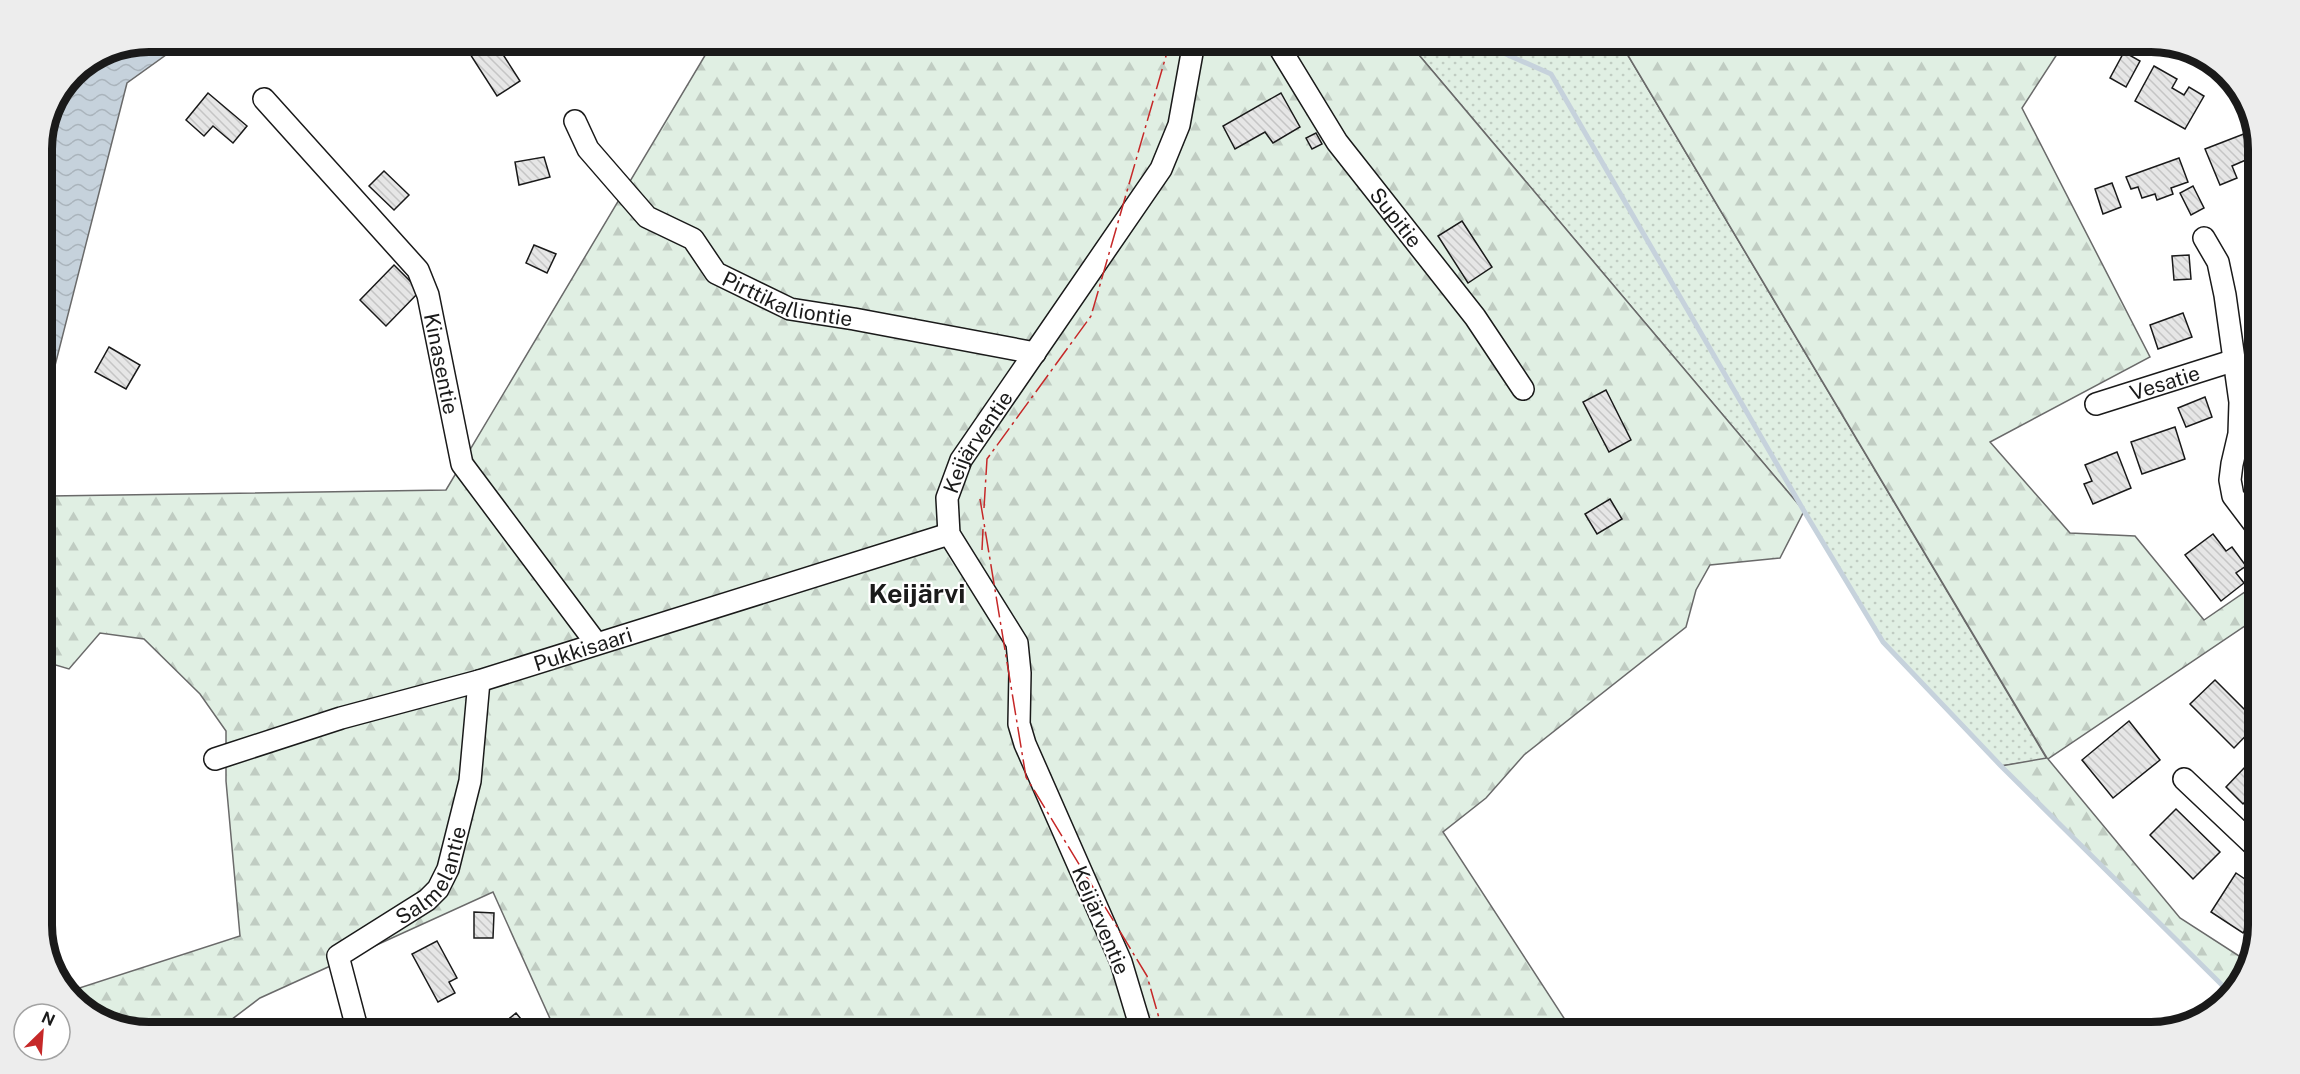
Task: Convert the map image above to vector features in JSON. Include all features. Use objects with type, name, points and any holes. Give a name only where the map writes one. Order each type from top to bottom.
[{"type":"street","name":"Keijärventie","points":[[1139,1022],[1121,962],[1025,744],[1019,724],[1020,674],[1017,643],[949,534],[947,498],[961,460],[1161,169],[1179,125],[1192,52]]},
{"type":"street","name":"Supitie","points":[[1282,52],[1337,142],[1475,317],[1523,389]]},
{"type":"street","name":"Kinasentie","points":[[264,99],[418,270],[428,295],[462,464],[596,643]]},
{"type":"street","name":"Pirttikalliontie","points":[[575,121],[588,149],[647,218],[693,239],[716,273],[790,309],[1035,353]]},
{"type":"street","points":[[2204,238],[2218,262],[2225,295],[2232,361],[2240,402],[2239,434],[2230,480],[2233,496],[2247,515]]},
{"type":"street","name":"Vesatie","points":[[2097,404],[2232,361]]},
{"type":"street","name":"Pukkisaari","points":[[215,759],[341,718],[479,681],[949,534]]},
{"type":"street","name":"Salmelantie","points":[[355,1022],[338,956],[427,900],[438,889],[448,869],[470,781],[479,681]]},
{"type":"street","points":[[2184,779],[2248,839]]},
{"type":"green space","points":[[707,52],[1416,52],[1804,511],[1780,558],[1710,565],[1696,590],[1686,627],[1524,755],[1486,798],[1443,832],[1566,1022],[552,1022],[493,892],[260,998],[228,1022],[149,1022],[130,1020],[101,1009],[77,989],[240,936],[226,781],[226,731],[200,694],[144,639],[100,633],[69,669],[53,664],[53,496],[446,490]]},
{"type":"green space","points":[[1416,52],[1626,52],[2047,759],[2001,766],[1883,642],[1804,511]]},
{"type":"green space","points":[[1626,52],[2058,52],[2022,108],[2150,357],[1990,442],[2070,533],[2135,536],[2204,620],[2248,590],[2248,624],[2048,759],[2180,918],[2241,958],[2224,987],[2001,766],[2047,758]]},
{"type":"water","points":[[170,52],[127,83],[53,373],[53,143],[56,124],[62,107],[73,90],[101,65],[137,53]]},
{"type":"building","points":[[473,52],[501,52],[520,81],[497,96],[470,54]]},
{"type":"building","points":[[2124,52],[2140,61],[2126,87],[2110,78]]},
{"type":"building","points":[[2154,66],[2177,79],[2172,88],[2184,95],[2189,87],[2204,96],[2185,129],[2135,101]]},
{"type":"building","points":[[208,93],[247,126],[233,143],[213,126],[204,136],[186,120]]},
{"type":"building","points":[[1281,93],[1300,127],[1273,143],[1265,132],[1235,149],[1223,126]]},
{"type":"building","points":[[1316,133],[1322,144],[1312,149],[1306,138]]},
{"type":"building","points":[[2246,133],[2247,159],[2232,166],[2237,178],[2220,185],[2205,149]]},
{"type":"building","points":[[544,157],[550,177],[519,185],[515,162]]},
{"type":"building","points":[[2179,158],[2188,182],[2171,188],[2173,194],[2157,200],[2155,194],[2142,198],[2138,187],[2131,189],[2126,177]]},
{"type":"building","points":[[384,171],[409,195],[394,210],[369,186]]},
{"type":"building","points":[[2112,183],[2121,207],[2103,214],[2095,189]]},
{"type":"building","points":[[2193,186],[2204,208],[2191,215],[2180,193]]},
{"type":"building","points":[[1462,221],[1492,267],[1468,283],[1438,236]]},
{"type":"building","points":[[534,245],[556,254],[547,273],[526,263]]},
{"type":"building","points":[[2189,255],[2191,279],[2174,280],[2172,256]]},
{"type":"building","points":[[394,265],[420,291],[386,326],[360,300]]},
{"type":"building","points":[[2183,313],[2192,337],[2158,349],[2150,325]]},
{"type":"building","points":[[109,347],[140,365],[126,389],[95,372]]},
{"type":"building","points":[[1606,390],[1631,440],[1609,452],[1583,402]]},
{"type":"building","points":[[2205,397],[2212,417],[2186,427],[2178,408]]},
{"type":"building","points":[[2175,427],[2185,459],[2142,474],[2131,442]]},
{"type":"building","points":[[2117,452],[2131,488],[2093,504],[2084,484],[2092,481],[2085,465]]},
{"type":"building","points":[[1610,499],[1622,519],[1597,534],[1585,514]]},
{"type":"building","points":[[2213,534],[2226,551],[2232,547],[2246,566],[2236,573],[2244,583],[2221,601],[2185,555]]},
{"type":"building","points":[[2215,680],[2248,713],[2248,734],[2234,748],[2190,704]]},
{"type":"building","points":[[2129,721],[2160,760],[2113,798],[2082,760]]},
{"type":"building","points":[[2245,767],[2248,770],[2248,799],[2243,804],[2226,787]]},
{"type":"building","points":[[2176,809],[2220,852],[2193,879],[2150,835]]},
{"type":"building","points":[[2236,873],[2248,881],[2248,925],[2243,933],[2211,912]]},
{"type":"building","points":[[474,912],[494,913],[493,938],[474,938]]},
{"type":"building","points":[[437,941],[457,978],[449,982],[455,993],[438,1002],[412,954]]},
{"type":"building","points":[[516,1013],[523,1022],[505,1022]]},
{"type":"waterway","points":[[1501,52],[1551,74],[1804,511],[1883,642],[2001,766],[2224,987]]},
{"type":"power","points":[[984,508],[987,459],[1091,316],[1167,52]]},
{"type":"power","points":[[980,499],[1026,777],[1147,976],[1160,1022]]},
{"type":"power","points":[[982,550],[983,529]]},
{"type":"district","name":"Keijärvi","points":[[917,593]]}]
